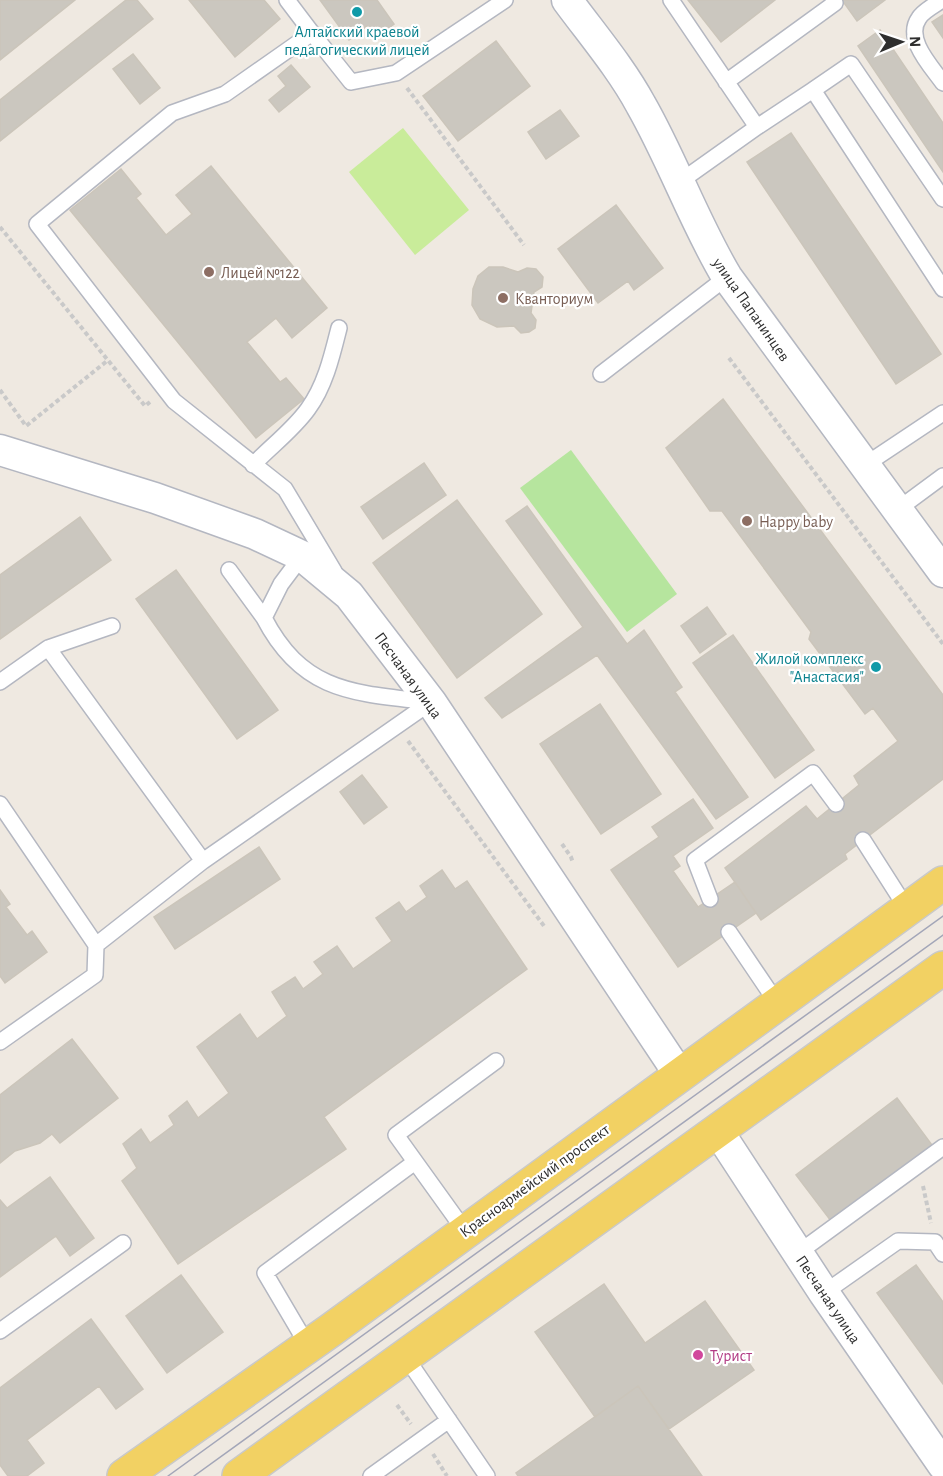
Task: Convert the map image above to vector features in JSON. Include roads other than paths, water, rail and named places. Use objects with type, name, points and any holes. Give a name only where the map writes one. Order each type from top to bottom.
[{"type":"main road","name":"Красноармейский проспект","points":[[124,1476],[308,1346],[943,883]]},
{"type":"main road","points":[[239,1476],[943,968]]},
{"type":"street","name":"улица Папанинцев","points":[[567,0],[640,103],[681,181],[710,248],[727,277],[943,572]]},
{"type":"street","name":"Песчаная улица","points":[[0,450],[154,498],[255,534],[302,556],[349,595],[431,702],[678,1074]]},
{"type":"street","name":"Песчаная улица","points":[[718,1131],[824,1293],[943,1465]]},
{"type":"lane","points":[[287,0],[351,82],[396,73],[506,0]]},
{"type":"lane","points":[[671,0],[757,127]]},
{"type":"lane","points":[[726,82],[835,3],[833,0]]},
{"type":"lane","points":[[942,0],[918,18],[915,32],[918,48],[943,83]]},
{"type":"lane","points":[[312,33],[225,94],[172,113],[37,224],[164,390],[285,489],[349,595]]},
{"type":"lane","points":[[681,181],[851,64],[943,200]]},
{"type":"lane","points":[[813,90],[943,289]]},
{"type":"lane","points":[[601,374],[727,277]]},
{"type":"lane","points":[[253,465],[307,411],[326,371],[339,328]]},
{"type":"lane","points":[[865,465],[943,413]]},
{"type":"lane","points":[[897,510],[943,476]]},
{"type":"lane","points":[[264,618],[281,584],[302,556]]},
{"type":"lane","points":[[229,570],[264,618],[277,643],[302,670],[350,693],[431,702]]},
{"type":"lane","points":[[0,682],[48,648],[112,626]]},
{"type":"lane","points":[[48,648],[203,861]]},
{"type":"lane","points":[[96,945],[203,861],[431,702]]},
{"type":"lane","points":[[710,899],[695,860],[813,773],[836,804]]},
{"type":"lane","points":[[0,804],[96,945],[95,975],[0,1042]]},
{"type":"lane","points":[[862,840],[907,909]]},
{"type":"lane","points":[[729,932],[777,1002]]},
{"type":"lane","points":[[465,1231],[396,1135],[496,1061]]},
{"type":"lane","points":[[798,1253],[943,1147]]},
{"type":"lane","points":[[308,1346],[265,1274],[415,1162]]},
{"type":"lane","points":[[824,1293],[898,1241],[939,1248]]},
{"type":"lane","points":[[0,1331],[123,1243]]},
{"type":"lane","points":[[405,1356],[487,1476]]},
{"type":"lane","points":[[371,1476],[449,1420]]},
{"type":"tram line","points":[[168,1476],[943,916]]},
{"type":"tram line","points":[[194,1476],[943,935]]},
{"type":"place","name":"Алтайский краевой педагогический лицей","points":[[357,12]]},
{"type":"place","name":"Лицей №122","points":[[209,272]]},
{"type":"place","name":"Кванториум","points":[[503,298]]},
{"type":"place","name":"Happy baby","points":[[747,521]]},
{"type":"place","name":"Жилой комплекс \"Анастасия\"","points":[[876,667]]},
{"type":"place","name":"Турист","points":[[698,1355]]}]
